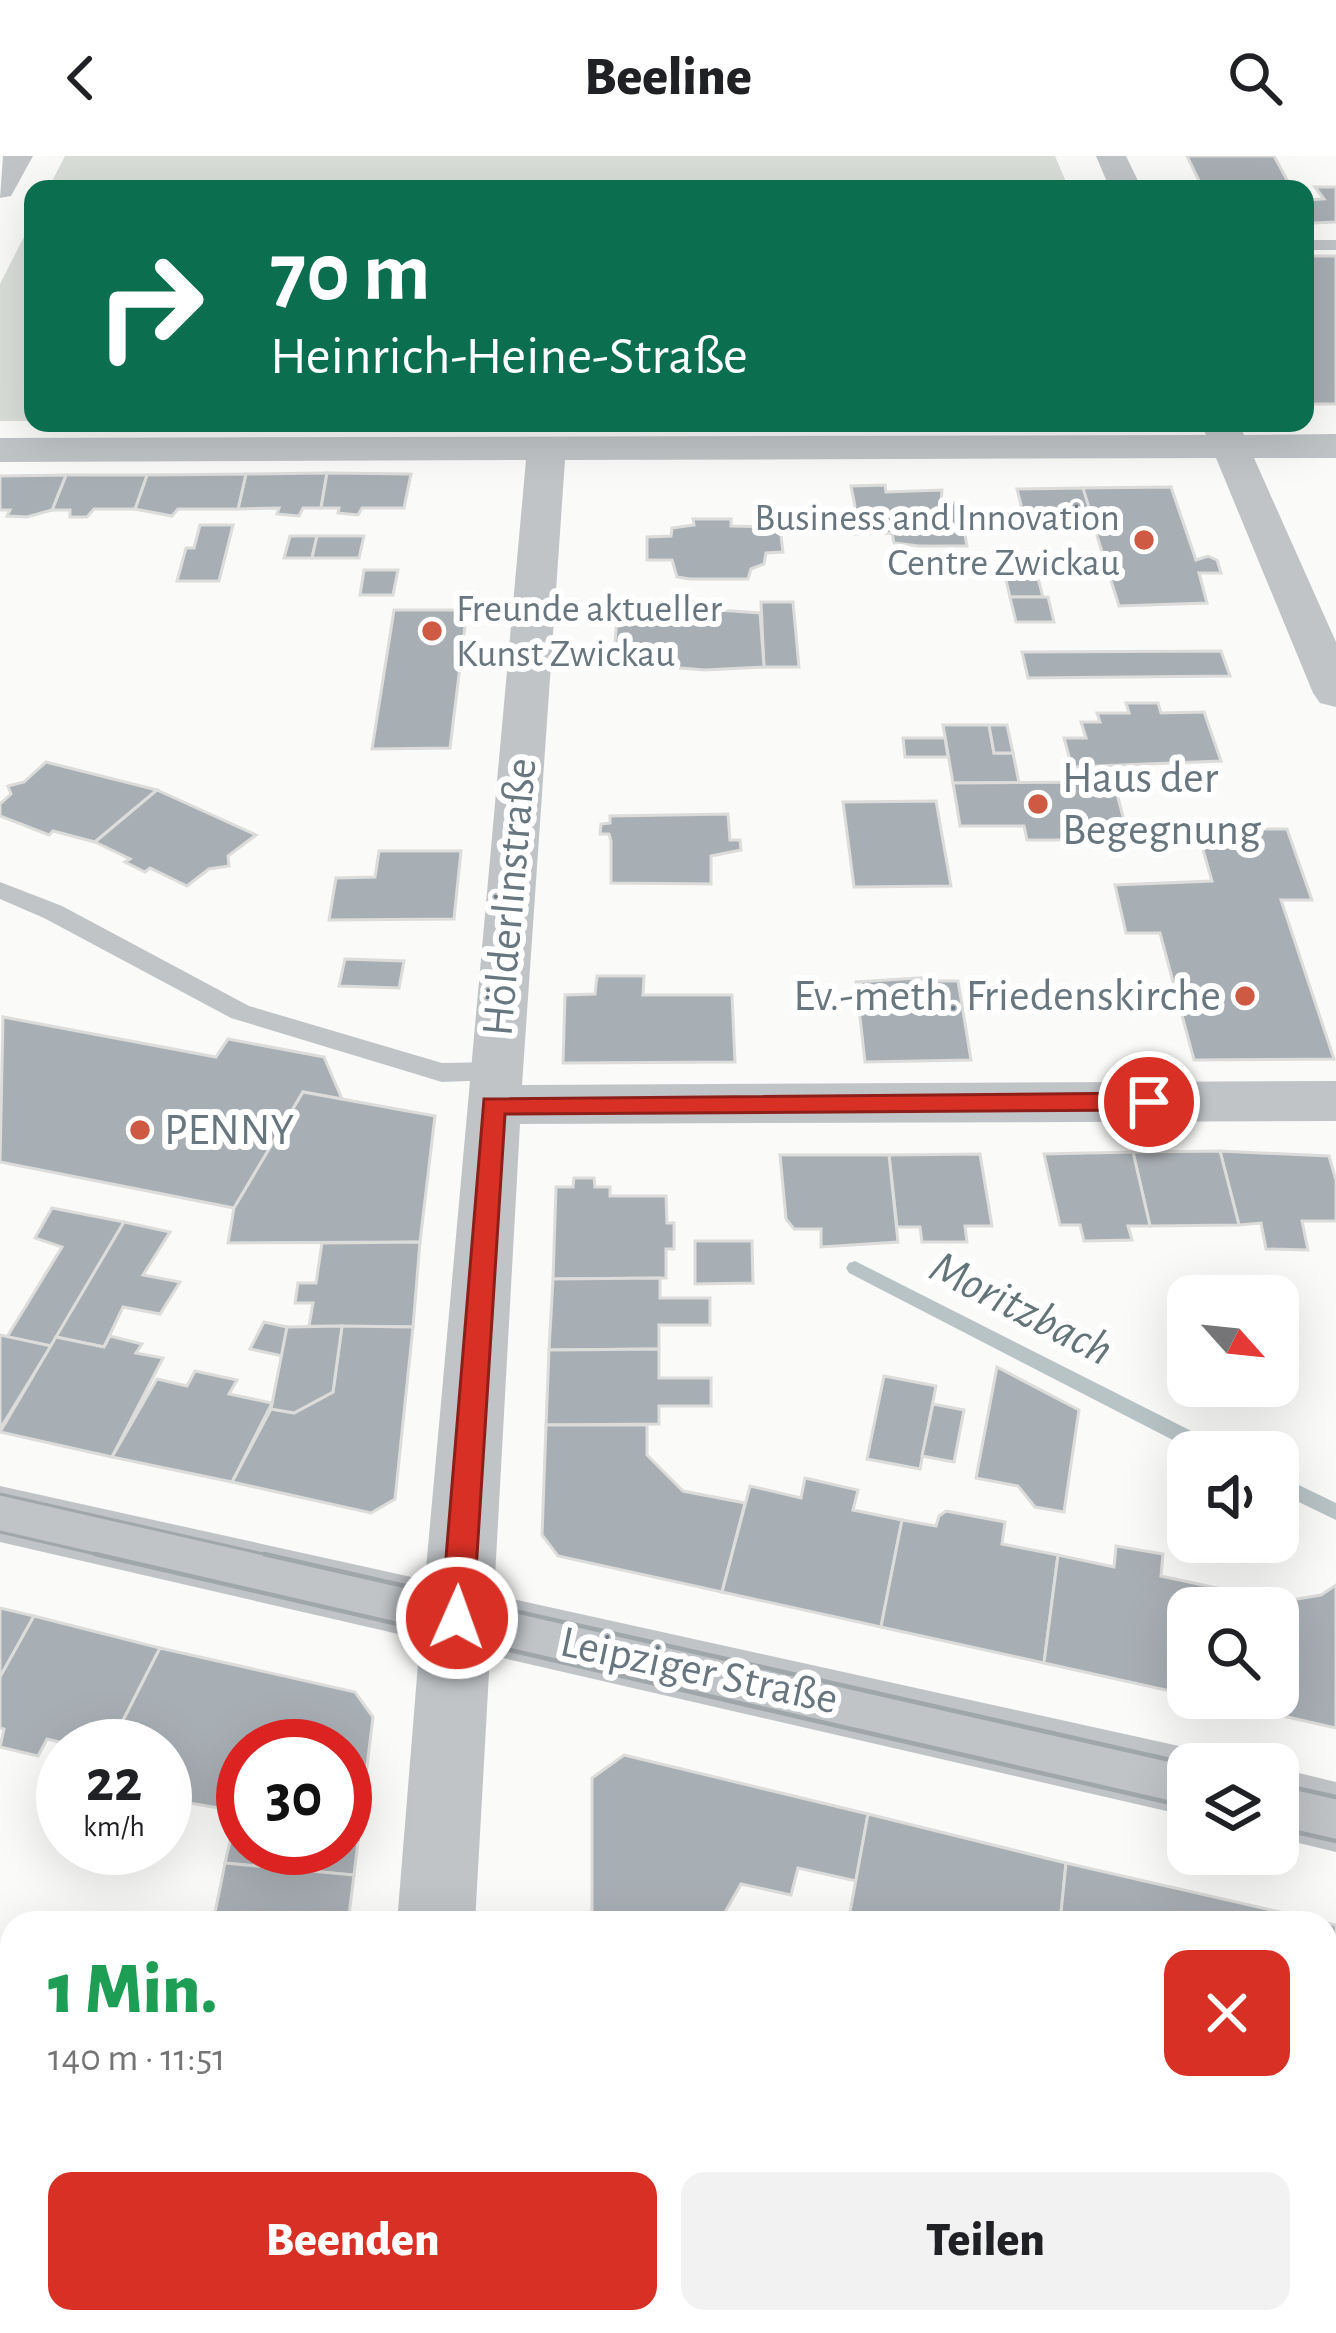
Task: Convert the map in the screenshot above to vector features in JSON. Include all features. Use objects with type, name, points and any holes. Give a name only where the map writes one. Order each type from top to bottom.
[{"type":"street","points":[[0,189],[18,156]]},
{"type":"street","points":[[1226,435],[1336,693]]},
{"type":"street","points":[[0,450],[1226,435],[1336,446]]},
{"type":"street","name":"Hölderlinstraße","points":[[437,1911],[494,1088],[548,446]]},
{"type":"street","points":[[494,1088],[1336,1100]]},
{"type":"street","name":"Leipziger Straße","points":[[0,1514],[1167,1777]]},
{"type":"street","points":[[1299,1808],[1336,1817]]},
{"type":"lane","points":[[0,890],[53,912],[240,1012],[494,1088]]},
{"type":"shaded area","points":[[65,156],[1055,156],[1065,180],[53,180]]},
{"type":"shaded area","points":[[24,237],[24,421],[0,421],[0,284]]},
{"type":"building","points":[[1187,156],[1274,156],[1287,180],[1199,180]]},
{"type":"building","points":[[1315,187],[1336,187],[1336,222],[1314,223],[1314,200],[1324,199]]},
{"type":"building","points":[[1314,256],[1336,256],[1336,404],[1314,404]]},
{"type":"building","points":[[327,473],[321,508],[303,508],[299,516],[277,514],[279,508],[238,509],[246,474]]},
{"type":"building","points":[[327,473],[411,474],[404,508],[362,508],[358,515],[321,508]]},
{"type":"building","points":[[246,474],[238,509],[178,509],[172,516],[135,509],[147,475]]},
{"type":"building","points":[[66,475],[147,475],[135,509],[94,509],[87,517],[70,517],[70,510],[52,510]]},
{"type":"building","points":[[66,475],[52,510],[27,517],[7,516],[10,510],[0,510],[0,476]]},
{"type":"building","points":[[885,485],[886,492],[942,490],[941,503],[959,503],[967,546],[894,543],[892,533],[852,534],[848,524],[855,506],[851,486]]},
{"type":"building","name":"Business and Innovation Centre Zwickau","points":[[1171,487],[1196,560],[1208,556],[1217,560],[1221,573],[1199,573],[1207,603],[1119,606],[1082,488]]},
{"type":"building","points":[[1083,488],[1094,524],[1026,524],[1017,489]]},
{"type":"building","points":[[693,519],[780,527],[783,552],[766,553],[764,564],[751,569],[748,579],[677,577],[672,560],[647,560],[647,537],[671,536],[672,528],[694,525]]},
{"type":"building","points":[[200,525],[233,525],[219,581],[177,581],[186,548],[194,548]]},
{"type":"building","points":[[290,536],[317,536],[312,558],[284,558]]},
{"type":"building","points":[[317,536],[364,536],[359,558],[312,558]]},
{"type":"building","points":[[1001,559],[1033,559],[1043,597],[1010,597]]},
{"type":"building","points":[[364,570],[398,570],[393,595],[360,595]]},
{"type":"building","points":[[1010,597],[1048,597],[1054,622],[1016,622]]},
{"type":"building","points":[[761,602],[793,602],[799,667],[764,667]]},
{"type":"building","points":[[394,610],[467,610],[450,748],[372,749]]},
{"type":"building","points":[[718,610],[760,613],[764,667],[705,670],[668,667],[668,663],[617,663],[606,655],[606,647],[615,643],[617,618]]},
{"type":"building","points":[[1221,651],[1230,676],[1028,678],[1022,652]]},
{"type":"building","points":[[1126,703],[1158,703],[1161,713],[1204,712],[1221,761],[1072,767],[1064,738],[1086,738],[1081,722],[1100,722],[1097,713],[1129,713]]},
{"type":"building","points":[[943,725],[989,725],[994,753],[1013,753],[1019,783],[953,783]]},
{"type":"building","points":[[989,725],[1007,725],[1013,753],[994,753]]},
{"type":"building","points":[[903,738],[945,738],[948,757],[905,757]]},
{"type":"building","points":[[46,762],[157,790],[95,842],[53,831],[49,835],[0,816],[0,804],[11,794],[8,786],[24,782]]},
{"type":"building","name":"Haus der Begegnung","points":[[1114,782],[1129,840],[1027,840],[1024,826],[960,826],[953,783]]},
{"type":"building","points":[[157,790],[256,835],[228,856],[229,866],[209,869],[187,886],[150,868],[145,872],[95,842]]},
{"type":"building","points":[[936,801],[951,886],[854,887],[843,802]]},
{"type":"building","points":[[728,814],[730,840],[740,840],[741,850],[711,856],[711,884],[611,883],[611,841],[609,834],[600,834],[601,824],[610,823],[610,816]]},
{"type":"building","name":"Ev.-meth. Friedenskirche","points":[[1197,829],[1287,829],[1312,900],[1281,900],[1334,1059],[1194,1060],[1160,933],[1126,933],[1115,885],[1212,881]]},
{"type":"building","points":[[379,851],[461,851],[454,919],[329,920],[336,878],[375,877]]},
{"type":"building","points":[[345,959],[404,961],[399,988],[339,986]]},
{"type":"building","points":[[597,976],[644,976],[643,995],[732,995],[735,1062],[563,1063],[565,995],[595,994]]},
{"type":"building","points":[[933,977],[934,981],[958,981],[971,1060],[865,1062],[856,982]]},
{"type":"building","name":"PENNY","points":[[3,1017],[216,1057],[228,1039],[324,1057],[342,1099],[303,1092],[234,1208],[0,1162]]},
{"type":"building","points":[[303,1092],[435,1116],[420,1242],[228,1243],[234,1208]]},
{"type":"building","points":[[1220,1151],[1329,1156],[1336,1180],[1336,1221],[1302,1221],[1308,1250],[1266,1249],[1261,1223],[1239,1225]]},
{"type":"building","points":[[1220,1151],[1239,1225],[1150,1226],[1133,1152]]},
{"type":"building","points":[[1133,1152],[1150,1226],[1128,1226],[1132,1240],[1084,1241],[1080,1225],[1060,1225],[1044,1154]]},
{"type":"building","points":[[980,1154],[992,1226],[965,1226],[967,1242],[922,1242],[920,1227],[897,1227],[889,1155]]},
{"type":"building","points":[[780,1155],[889,1155],[898,1242],[821,1247],[821,1229],[794,1229],[786,1219]]},
{"type":"building","points":[[574,1178],[594,1178],[595,1187],[610,1187],[610,1196],[666,1196],[667,1223],[674,1223],[674,1249],[666,1249],[666,1278],[553,1279],[556,1187],[573,1187]]},
{"type":"building","points":[[52,1208],[124,1222],[51,1346],[7,1337],[62,1247],[35,1238]]},
{"type":"building","points":[[124,1222],[170,1232],[143,1275],[180,1282],[160,1314],[123,1307],[104,1347],[56,1337]]},
{"type":"building","points":[[695,1241],[752,1241],[753,1283],[695,1284]]},
{"type":"building","points":[[420,1242],[413,1327],[309,1326],[313,1303],[295,1303],[298,1283],[316,1283],[322,1243]]},
{"type":"building","points":[[660,1278],[660,1298],[710,1298],[710,1325],[659,1325],[659,1349],[549,1350],[553,1279]]},
{"type":"building","points":[[264,1322],[287,1327],[282,1356],[250,1349]]},
{"type":"building","points":[[342,1326],[413,1327],[395,1499],[371,1513],[232,1482],[271,1409],[294,1413],[333,1392]]},
{"type":"building","points":[[342,1326],[333,1392],[294,1413],[271,1409],[287,1327]]},
{"type":"building","points":[[0,1335],[51,1346],[0,1429]]},
{"type":"building","points":[[110,1336],[142,1344],[136,1353],[163,1358],[112,1457],[0,1432],[56,1337],[104,1347]]},
{"type":"building","points":[[659,1349],[659,1378],[711,1378],[711,1406],[659,1406],[659,1424],[546,1425],[549,1350]]},
{"type":"building","points":[[997,1367],[1079,1410],[1064,1512],[1035,1507],[1018,1486],[976,1478]]},
{"type":"building","points":[[195,1371],[237,1380],[229,1394],[272,1403],[232,1482],[112,1457],[157,1379],[187,1386]]},
{"type":"building","points":[[884,1376],[936,1386],[920,1469],[867,1459]]},
{"type":"building","points":[[933,1404],[964,1410],[954,1462],[922,1456]]},
{"type":"building","points":[[546,1425],[647,1425],[647,1455],[683,1491],[745,1503],[722,1592],[558,1556],[542,1535]]},
{"type":"building","points":[[805,1478],[858,1490],[853,1510],[902,1520],[881,1627],[722,1592],[750,1486],[801,1498]]},
{"type":"building","points":[[946,1511],[1005,1522],[1002,1544],[1058,1555],[1044,1663],[881,1627],[902,1520],[936,1526]]},
{"type":"building","points":[[1116,1546],[1163,1554],[1161,1576],[1212,1587],[1167,1587],[1167,1690],[1044,1663],[1058,1555],[1114,1567]]},
{"type":"building","points":[[1336,1585],[1336,1728],[1296,1719],[1299,1599],[1321,1595]]},
{"type":"building","points":[[0,1608],[34,1616],[0,1677]]},
{"type":"building","points":[[34,1616],[160,1648],[124,1719],[36,1719],[36,1756],[0,1747],[4,1729],[0,1728],[0,1677]]},
{"type":"building","points":[[160,1648],[355,1692],[373,1717],[372,1725],[372,1719],[216,1719],[216,1808],[192,1804],[192,1719],[124,1719]]},
{"type":"building","points":[[624,1755],[868,1814],[856,1881],[798,1868],[791,1895],[741,1884],[726,1911],[592,1911],[592,1778]]},
{"type":"building","points":[[868,1814],[1066,1863],[1061,1911],[850,1911]]},
{"type":"building","points":[[1066,1863],[1275,1911],[1061,1911]]},
{"type":"building","points":[[223,1875],[354,1875],[350,1911],[215,1911]]},
{"type":"waterway","name":"Moritzbach","points":[[855,1268],[1173,1431]]},
{"type":"waterway","name":"Moritzbach","points":[[1299,1494],[1336,1512]]},
{"type":"tram line","points":[[0,1494],[277,1557]]},
{"type":"tram line","points":[[0,1532],[108,1557]]},
{"type":"tram line","points":[[95,1554],[1167,1802]]},
{"type":"tram line","points":[[264,1554],[1167,1759]]},
{"type":"tram line","points":[[1299,1789],[1336,1797]]},
{"type":"tram line","points":[[1299,1833],[1336,1841]]},
{"type":"place","name":"Business and Innovation Centre Zwickau","points":[[1144,540]]},
{"type":"place","name":"Freunde aktueller Kunst Zwickau","points":[[432,631]]},
{"type":"place","name":"Haus der Begegnung","points":[[1038,804]]},
{"type":"place","name":"Ev.-meth. Friedenskirche","points":[[1245,996]]},
{"type":"place","name":"PENNY","points":[[140,1130]]},
{"type":"route","points":[[457,1618],[493,1105],[1149,1102]]}]
